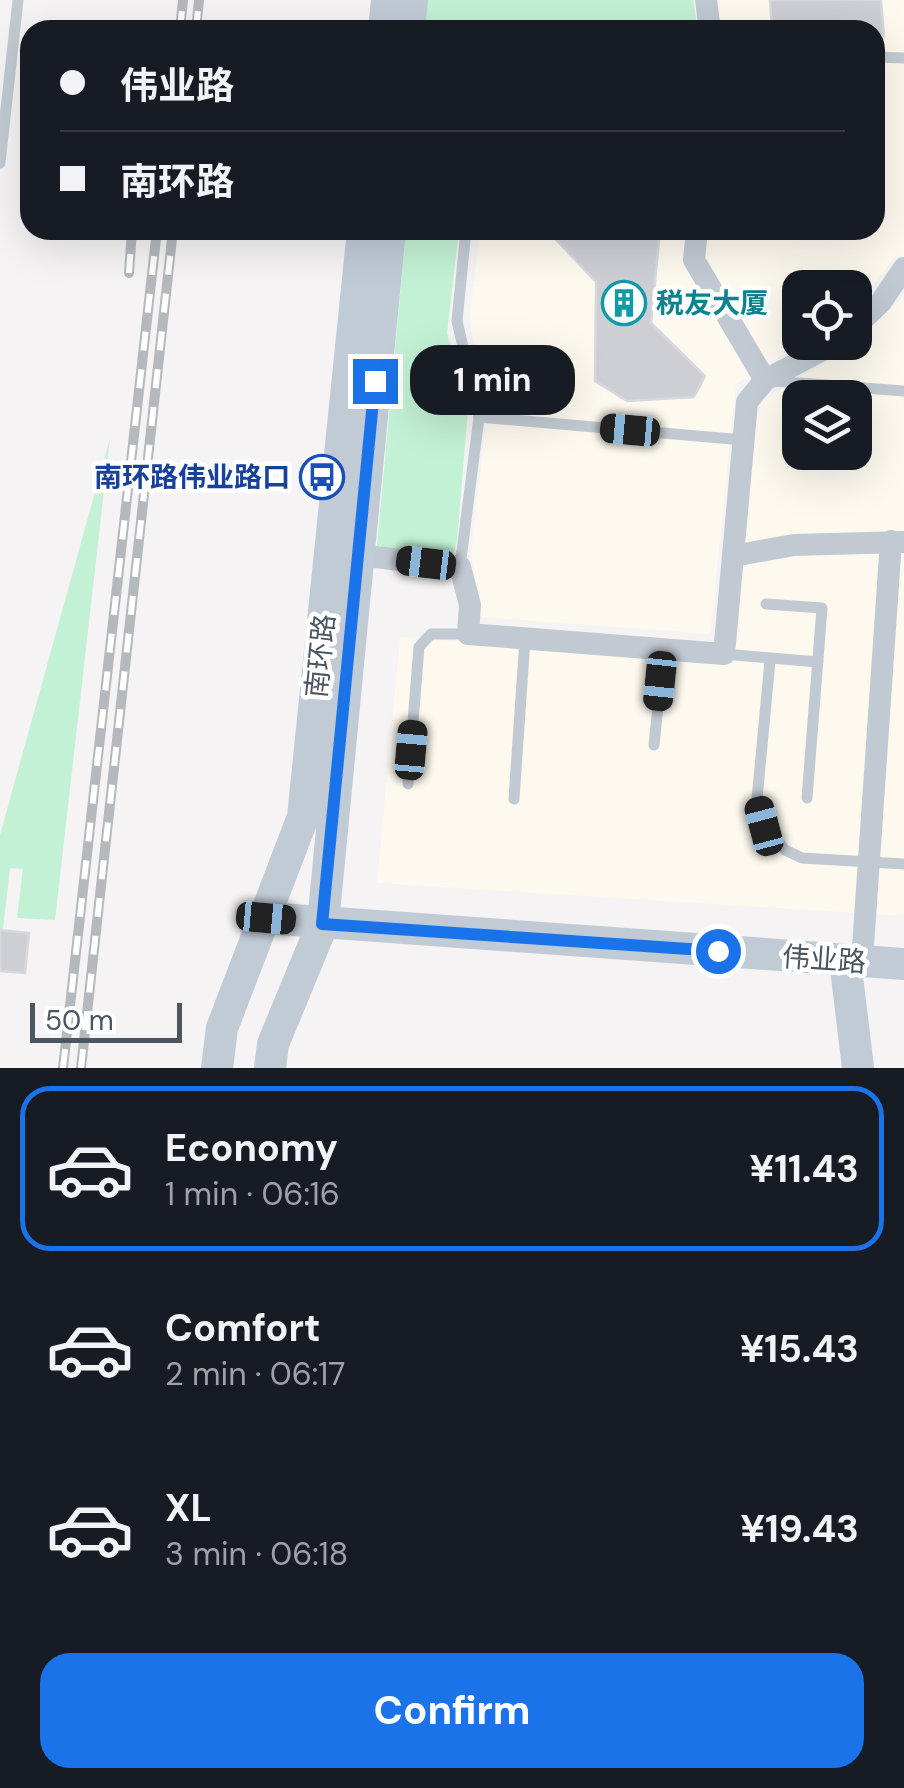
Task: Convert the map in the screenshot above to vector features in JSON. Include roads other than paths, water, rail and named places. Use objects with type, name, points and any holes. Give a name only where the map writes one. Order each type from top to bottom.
[{"type":"main road","name":"南环路","points":[[217,1068],[222,1028],[303,817],[363,240]]},
{"type":"main road","name":"南环路","points":[[270,1068],[273,1044],[322,924],[389,240]]},
{"type":"main road","name":"伟业路","points":[[266,918],[904,964]]},
{"type":"main road","points":[[853,961],[858,1068]]},
{"type":"street","points":[[696,240],[694,260],[765,380]]},
{"type":"street","points":[[872,311],[904,268]]},
{"type":"street","points":[[358,555],[460,567],[470,605],[468,634],[724,654],[747,402],[765,380],[803,360]]},
{"type":"street","points":[[733,556],[794,544],[898,542],[870,863],[853,961]]},
{"type":"lane","points":[[0,163],[18,0]]},
{"type":"lane","points":[[460,567],[479,417],[457,322],[465,240]]},
{"type":"lane","points":[[765,380],[904,391]]},
{"type":"lane","points":[[479,417],[743,440]]},
{"type":"lane","points":[[766,604],[822,608],[807,798]]},
{"type":"lane","points":[[408,784],[419,647],[431,634],[468,634]]},
{"type":"lane","points":[[514,799],[526,639]]},
{"type":"lane","points":[[654,745],[664,649]]},
{"type":"lane","points":[[724,654],[818,662]]},
{"type":"lane","points":[[770,660],[758,799],[764,826],[785,850],[802,858],[904,864]]},
{"type":"railway","points":[[181,20],[183,0]]},
{"type":"railway","points":[[197,20],[199,0]]},
{"type":"railway","points":[[129,273],[131,240]]},
{"type":"railway","points":[[63,1068],[156,240]]},
{"type":"railway","points":[[81,1068],[172,240]]},
{"type":"place","name":"税友大厦","points":[[624,303]]},
{"type":"place","name":"南环路伟业路口","points":[[322,477]]}]
